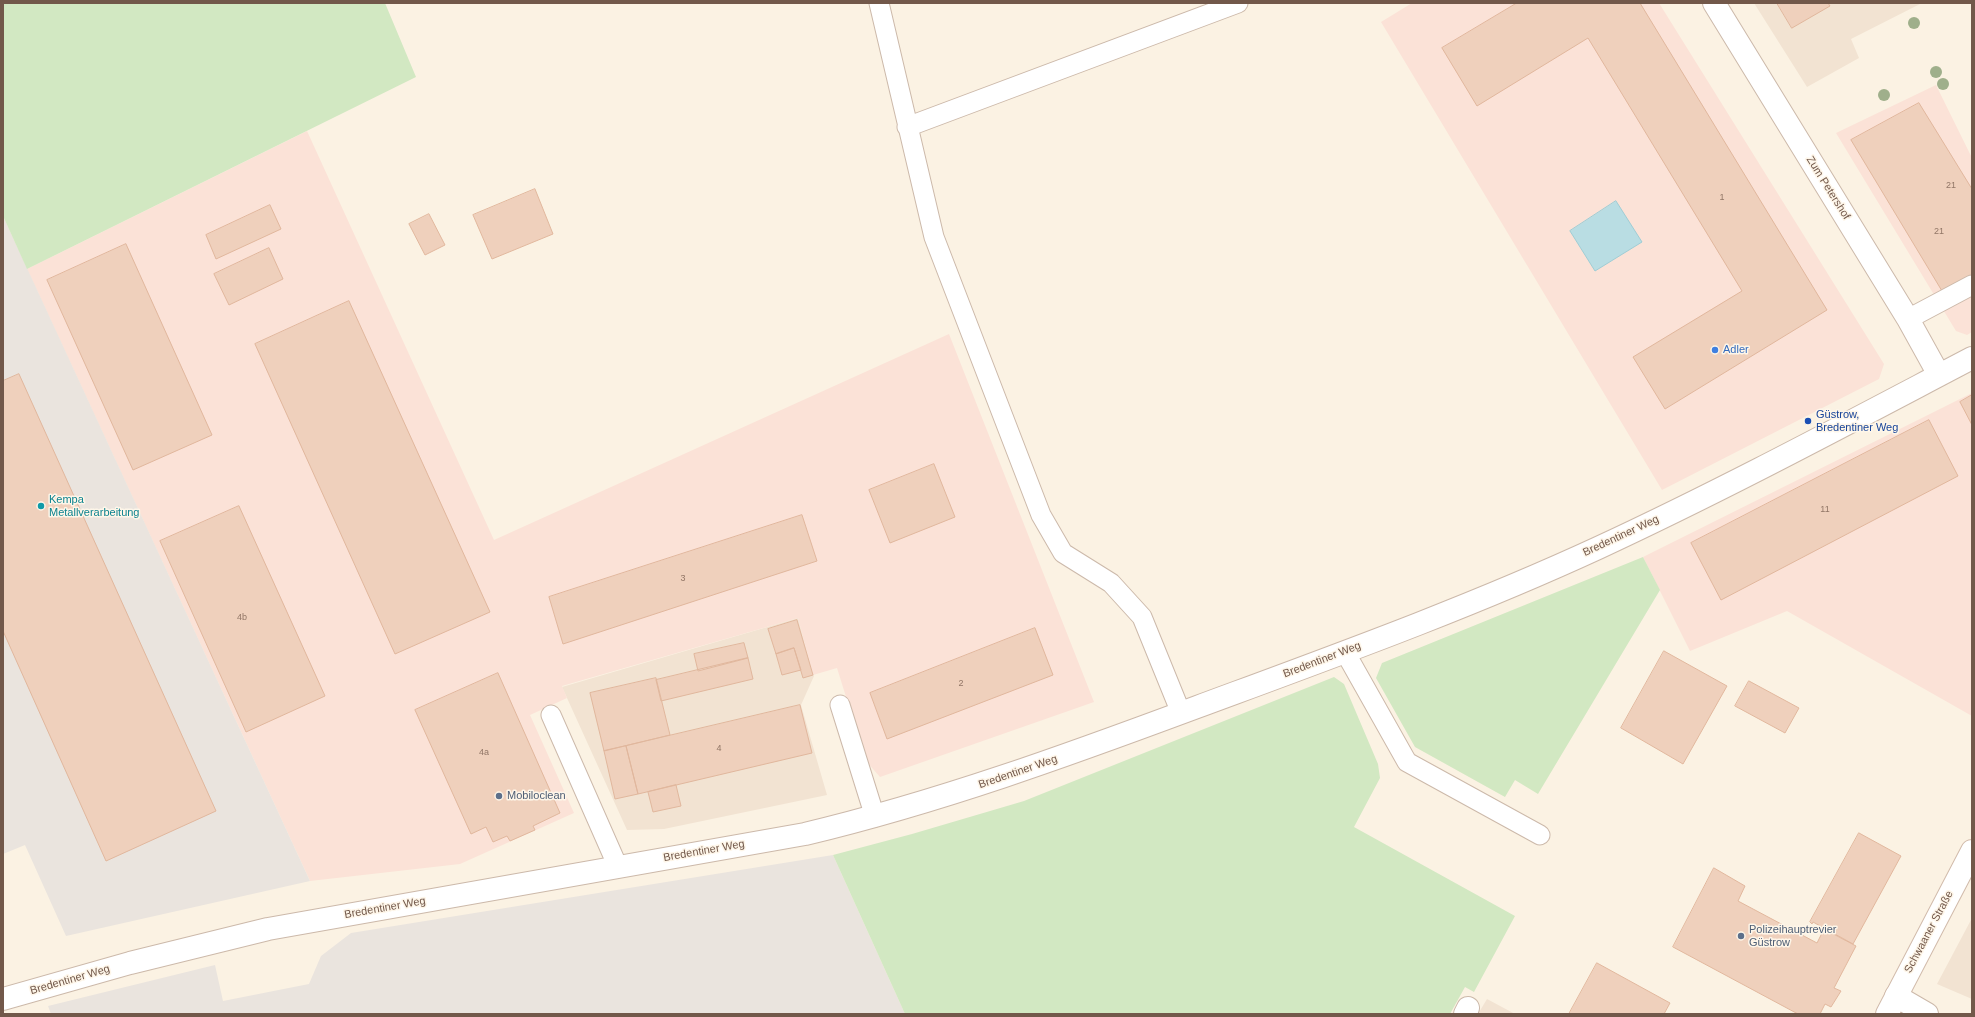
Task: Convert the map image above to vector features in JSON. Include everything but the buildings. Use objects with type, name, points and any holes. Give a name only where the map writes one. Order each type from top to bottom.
[{"type":"street","name":"Zum Petershof","points":[[1714,3],[1908,319],[1939,375]]},
{"type":"street","name":"Bredentiner Weg","points":[[3,999],[130,963],[268,929],[805,834],[875,817],[957,792],[1053,760],[1181,713],[1482,599],[1598,548],[1696,502],[1972,358]]},
{"type":"street","name":"Schwaaner Straße","points":[[1891,1005],[1972,851]]},
{"type":"street","points":[[1891,1005],[1927,1014]]},
{"type":"lane","points":[[879,3],[934,237],[1041,515],[1063,554],[1111,583],[1142,616],[1181,713]]},
{"type":"lane","points":[[907,127],[1238,3]]},
{"type":"lane","points":[[1908,319],[1972,285]]},
{"type":"lane","points":[[1345,652],[1407,762],[1540,835]]},
{"type":"lane","points":[[840,705],[875,817]]},
{"type":"lane","points":[[551,715],[618,867]]},
{"type":"shaded area","points":[[1412,3],[1659,3],[1884,364],[1879,379],[1662,490],[1381,22]]},
{"type":"shaded area","points":[[1754,3],[1922,3],[1851,39],[1859,58],[1807,87]]},
{"type":"shaded area","points":[[1936,85],[1972,158],[1972,332],[1967,335],[1956,331],[1836,133]]},
{"type":"shaded area","points":[[307,131],[494,540],[949,334],[1094,702],[880,777],[866,761],[837,668],[813,675],[798,618],[562,686],[567,698],[530,715],[574,813],[460,864],[310,881],[27,269]]},
{"type":"shaded area","name":"Kempa Metallverarbeitung","points":[[3,216],[310,881],[66,936],[25,845],[3,854]]},
{"type":"shaded area","points":[[1972,393],[1972,716],[1787,611],[1690,651],[1643,557]]},
{"type":"shaded area","points":[[798,618],[814,676],[801,705],[827,795],[664,829],[627,830],[562,687]]},
{"type":"shaded area","points":[[833,855],[905,1014],[51,1014],[48,1006],[215,965],[223,1001],[309,984],[321,956],[351,933]]},
{"type":"shaded area","points":[[1972,918],[1972,999],[1937,984]]},
{"type":"shaded area","points":[[1487,999],[1515,1014],[1478,1014]]},
{"type":"green space","points":[[3,3],[385,3],[416,77],[27,269],[3,216]]},
{"type":"green space","points":[[1643,557],[1660,590],[1538,794],[1515,780],[1505,797],[1415,747],[1376,678],[1382,663]]},
{"type":"green space","points":[[1334,677],[1344,684],[1378,764],[1380,778],[1354,827],[1515,916],[1474,992],[1465,987],[1450,1014],[905,1014],[833,855],[912,834],[1024,801]]},
{"type":"water","points":[[1616,201],[1642,242],[1595,271],[1570,231]]},
{"type":"place","name":"Adler","points":[[1715,350]]},
{"type":"place","name":"Güstrow, Bredentiner Weg","points":[[1808,421]]},
{"type":"place","name":"Kempa Metallverarbeitung","points":[[41,506]]},
{"type":"place","name":"Mobiloclean","points":[[499,796]]},
{"type":"place","name":"Polizeihauptrevier Güstrow","points":[[1741,936]]}]
